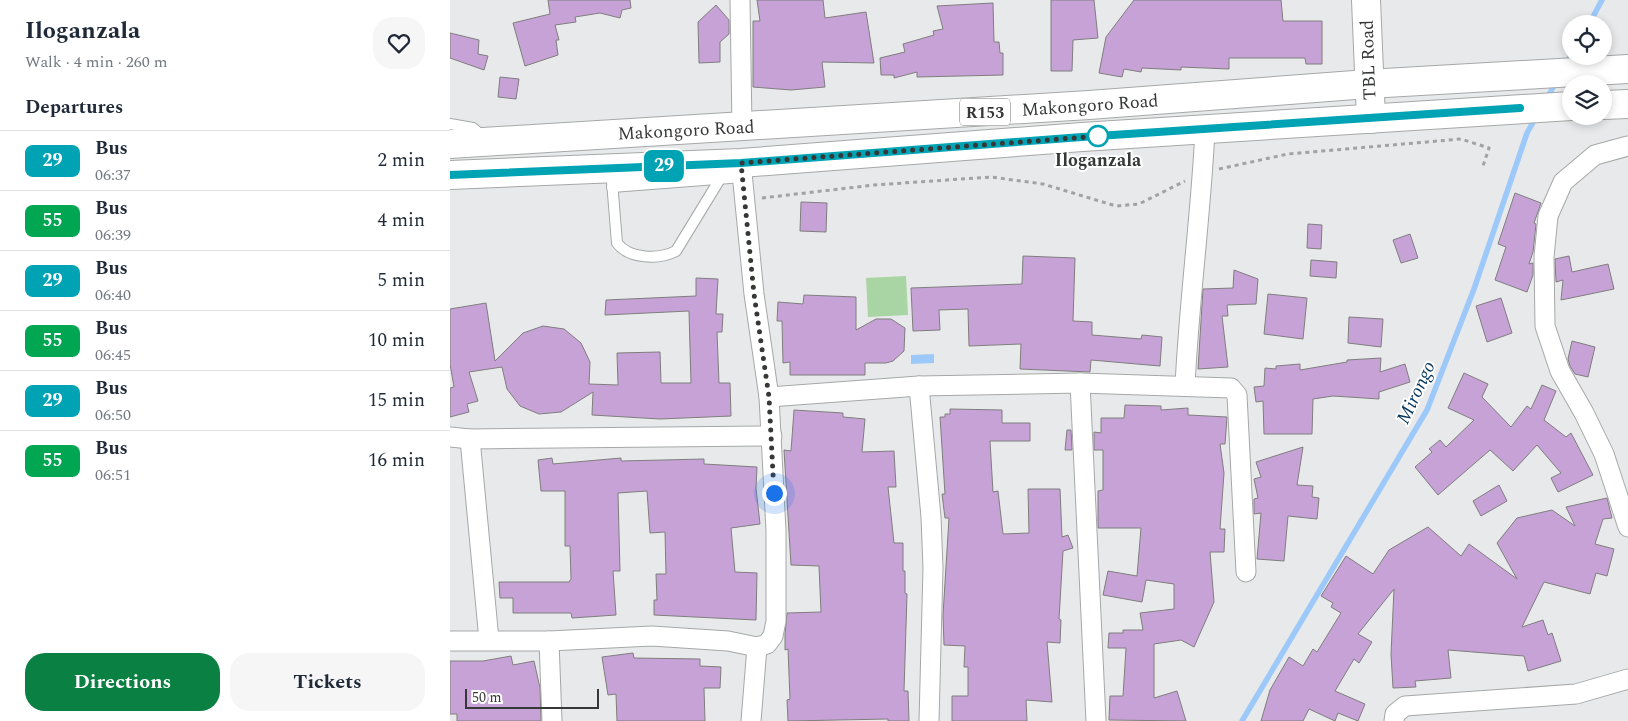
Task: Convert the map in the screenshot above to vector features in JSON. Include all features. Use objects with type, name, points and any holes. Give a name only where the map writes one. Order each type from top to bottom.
[{"type":"main road","name":"TBL Road","points":[[1366,0],[1368,84],[1371,119]]},
{"type":"main road","name":"Makongoro Road","points":[[450,144],[1206,98],[1368,84],[1628,69]]},
{"type":"main road","points":[[1612,105],[1628,104]]},
{"type":"main road","name":"Makongoro Road","points":[[450,175],[612,178],[735,173],[1205,130],[1562,106]]},
{"type":"street","points":[[740,0],[742,127]]},
{"type":"street","points":[[1185,386],[1188,327],[1203,172],[1205,130]]},
{"type":"street","points":[[1628,146],[1596,154],[1563,182],[1548,216],[1544,257],[1545,326],[1560,371],[1584,413],[1604,454],[1628,528]]},
{"type":"street","points":[[450,640],[549,641],[613,636],[668,636],[728,641],[757,647],[767,644],[773,636],[776,621],[776,531],[769,397],[754,294],[744,200],[735,173]]},
{"type":"street","points":[[769,397],[919,386],[1080,383],[1231,388],[1236,392],[1246,572]]},
{"type":"street","points":[[1080,383],[1096,721]]},
{"type":"street","points":[[919,386],[931,518],[933,568],[929,721]]},
{"type":"street","points":[[450,437],[470,439],[772,436]]},
{"type":"street","points":[[470,439],[489,640]]},
{"type":"street","points":[[549,641],[552,721]]},
{"type":"street","points":[[751,721],[757,647]]},
{"type":"street","points":[[1394,721],[1395,714],[1404,706],[1421,703],[1542,698],[1576,694],[1628,679]]},
{"type":"lane","points":[[450,124],[473,128],[491,143]]},
{"type":"lane","points":[[612,178],[617,243],[629,254],[657,257],[667,256],[676,251],[735,173]]},
{"type":"path","points":[[744,200],[874,185],[992,177],[1043,184],[1116,206],[1139,204],[1203,172],[1288,154],[1461,138],[1489,148],[1483,166]]},
{"type":"green space","points":[[906,276],[908,315],[868,317],[866,278]]},
{"type":"water","points":[[934,354],[934,363],[911,364],[911,355]]},
{"type":"building","points":[[548,0],[630,0],[631,8],[622,10],[620,18],[600,13],[575,17],[576,22],[555,25],[559,40],[556,40],[558,55],[525,66],[513,23],[550,14]]},
{"type":"building","points":[[757,0],[823,0],[825,18],[866,12],[874,63],[822,62],[825,87],[791,90],[753,87],[753,21],[760,21]]},
{"type":"building","points":[[1051,0],[1094,0],[1098,38],[1073,40],[1072,71],[1051,71]]},
{"type":"building","points":[[1134,0],[1281,0],[1283,21],[1322,21],[1322,64],[1306,64],[1305,58],[1229,58],[1229,69],[1181,67],[1181,70],[1142,68],[1141,72],[1124,69],[1122,77],[1099,73],[1106,37]]},
{"type":"building","points":[[993,3],[994,42],[999,42],[1000,53],[1003,53],[1003,75],[917,77],[917,72],[894,78],[894,75],[881,75],[880,58],[905,52],[903,44],[934,35],[933,31],[943,29],[937,6]]},
{"type":"building","points":[[716,5],[729,20],[729,34],[720,42],[720,62],[699,63],[698,22]]},
{"type":"building","points":[[450,33],[479,40],[478,54],[488,56],[484,70],[450,58]]},
{"type":"building","points":[[500,77],[519,79],[516,99],[498,97]]},
{"type":"building","points":[[1515,193],[1541,203],[1534,223],[1536,224],[1533,252],[1529,264],[1533,263],[1533,275],[1527,292],[1495,280],[1506,247],[1498,244]]},
{"type":"building","points":[[801,202],[827,203],[826,232],[800,231]]},
{"type":"building","points":[[1308,224],[1322,225],[1321,249],[1307,248]]},
{"type":"building","points":[[1410,234],[1418,258],[1401,263],[1393,240]]},
{"type":"building","points":[[1023,256],[1075,258],[1073,321],[1092,322],[1092,335],[1141,339],[1142,335],[1162,337],[1160,366],[1091,360],[1090,372],[1020,369],[1021,344],[969,346],[968,309],[939,310],[940,330],[913,331],[911,288],[1022,284]]},
{"type":"building","points":[[1569,256],[1572,272],[1608,264],[1614,289],[1561,300],[1563,280],[1556,282],[1555,259]]},
{"type":"building","points":[[1311,260],[1337,262],[1336,278],[1310,276]]},
{"type":"building","points":[[1234,270],[1258,279],[1256,304],[1227,305],[1228,316],[1222,316],[1228,367],[1198,369],[1203,289],[1233,288]]},
{"type":"building","points":[[696,278],[718,279],[716,314],[723,314],[722,332],[717,332],[719,383],[730,383],[731,416],[660,419],[592,415],[593,392],[561,412],[539,414],[520,406],[507,389],[502,367],[469,372],[478,401],[467,404],[469,412],[450,417],[450,388],[454,387],[450,364],[450,309],[486,303],[495,361],[523,333],[543,326],[564,329],[581,343],[590,362],[589,384],[618,385],[617,353],[660,352],[661,383],[691,383],[689,311],[605,315],[606,300],[696,296]]},
{"type":"building","points":[[1268,294],[1307,298],[1303,339],[1264,334]]},
{"type":"building","points":[[804,295],[856,297],[856,330],[876,319],[891,319],[905,328],[904,351],[893,361],[865,363],[865,375],[790,375],[790,362],[783,363],[782,321],[777,321],[778,302],[803,304]]},
{"type":"building","points":[[1501,298],[1512,333],[1487,342],[1476,306]]},
{"type":"building","points":[[1349,317],[1383,319],[1381,347],[1348,343]]},
{"type":"building","points":[[1572,341],[1595,347],[1588,377],[1575,374],[1570,366],[1568,359]]},
{"type":"building","points":[[1381,358],[1380,372],[1405,364],[1410,382],[1379,392],[1379,399],[1333,396],[1313,399],[1312,434],[1264,434],[1263,401],[1256,402],[1254,387],[1264,386],[1265,368],[1276,369],[1276,366],[1300,364],[1300,370],[1347,362],[1347,360]]},
{"type":"building","points":[[1464,373],[1488,384],[1482,397],[1511,427],[1527,406],[1531,409],[1542,385],[1556,391],[1544,420],[1566,437],[1571,433],[1593,475],[1558,492],[1551,478],[1561,473],[1537,445],[1513,471],[1490,450],[1438,495],[1415,467],[1432,452],[1429,449],[1440,440],[1446,447],[1474,420],[1448,408]]},
{"type":"building","points":[[1125,405],[1161,406],[1161,410],[1188,408],[1188,415],[1227,417],[1225,444],[1220,444],[1224,473],[1220,529],[1225,529],[1224,552],[1210,552],[1214,602],[1194,647],[1181,640],[1154,644],[1154,698],[1177,691],[1186,721],[1109,720],[1110,696],[1123,696],[1126,648],[1108,648],[1109,633],[1123,633],[1123,630],[1143,630],[1140,613],[1174,609],[1174,584],[1146,580],[1142,602],[1103,595],[1108,571],[1137,576],[1141,528],[1098,528],[1098,491],[1103,490],[1103,450],[1094,450],[1094,432],[1101,433],[1101,418],[1124,418]]},
{"type":"building","points":[[950,409],[1002,410],[1002,423],[1030,423],[1030,441],[990,441],[993,492],[998,491],[1003,534],[1029,533],[1028,489],[1060,489],[1062,537],[1068,535],[1073,548],[1063,551],[1059,619],[1061,620],[1060,643],[1047,642],[1052,702],[1026,700],[1027,721],[952,721],[952,696],[968,696],[968,667],[964,667],[965,646],[944,645],[943,615],[949,518],[945,518],[942,494],[945,494],[940,417],[950,414]]},
{"type":"building","points":[[794,410],[843,413],[843,417],[865,419],[862,452],[894,451],[896,487],[888,487],[894,543],[903,543],[903,571],[905,571],[905,593],[907,594],[904,691],[908,691],[909,721],[888,721],[888,719],[788,721],[787,700],[790,699],[788,649],[785,650],[787,613],[821,612],[819,566],[791,565],[784,450],[791,451]]},
{"type":"building","points":[[1067,430],[1071,430],[1072,450],[1065,450]]},
{"type":"building","points":[[1303,447],[1297,485],[1313,486],[1312,497],[1319,498],[1317,519],[1288,516],[1284,561],[1257,559],[1261,513],[1254,514],[1254,499],[1258,498],[1254,479],[1261,477],[1256,462]]},
{"type":"building","points":[[552,458],[553,464],[621,458],[621,461],[704,459],[704,464],[757,467],[756,488],[760,524],[731,528],[735,572],[757,573],[756,620],[654,615],[654,600],[657,600],[656,574],[666,574],[665,532],[650,533],[647,491],[618,493],[620,571],[613,571],[616,615],[572,618],[571,613],[513,613],[513,598],[500,598],[499,582],[569,582],[571,579],[570,546],[565,546],[565,491],[541,491],[538,460]]},
{"type":"building","points":[[1499,485],[1507,501],[1481,516],[1473,501]]},
{"type":"building","points":[[1607,498],[1612,518],[1603,519],[1595,544],[1614,549],[1607,576],[1596,573],[1590,594],[1544,582],[1522,627],[1543,620],[1548,635],[1552,633],[1561,661],[1528,671],[1524,656],[1448,650],[1451,678],[1415,681],[1416,687],[1393,688],[1391,654],[1394,589],[1358,634],[1372,642],[1359,663],[1354,659],[1335,691],[1365,704],[1358,721],[1338,713],[1335,721],[1309,709],[1303,721],[1261,721],[1270,690],[1289,657],[1303,666],[1313,649],[1317,652],[1341,613],[1331,607],[1333,603],[1321,596],[1346,556],[1373,574],[1389,550],[1428,527],[1461,556],[1469,544],[1517,579],[1497,543],[1517,518],[1552,510],[1575,526],[1566,507]]},
{"type":"building","points":[[633,653],[634,658],[700,659],[700,666],[721,667],[720,688],[704,688],[705,721],[617,721],[616,694],[608,695],[602,657]]},
{"type":"building","points":[[511,656],[513,665],[534,661],[540,688],[541,721],[457,721],[457,714],[450,714],[450,661],[483,661]]},
{"type":"waterway","name":"Mirongo","points":[[1594,15],[1602,0]]},
{"type":"waterway","name":"Mirongo","points":[[1546,100],[1556,82]]},
{"type":"waterway","name":"Mirongo","points":[[1242,721],[1427,410],[1474,289],[1527,133],[1536,117]]},
{"type":"bus line","name":"29","points":[[450,175],[741,163],[1082,137],[1520,108]]},
{"type":"place","name":"Iloganzala","points":[[1098,136]]},
{"type":"route","points":[[774,493],[769,397],[754,294],[741,163],[1100,136],[1098,136]]}]
